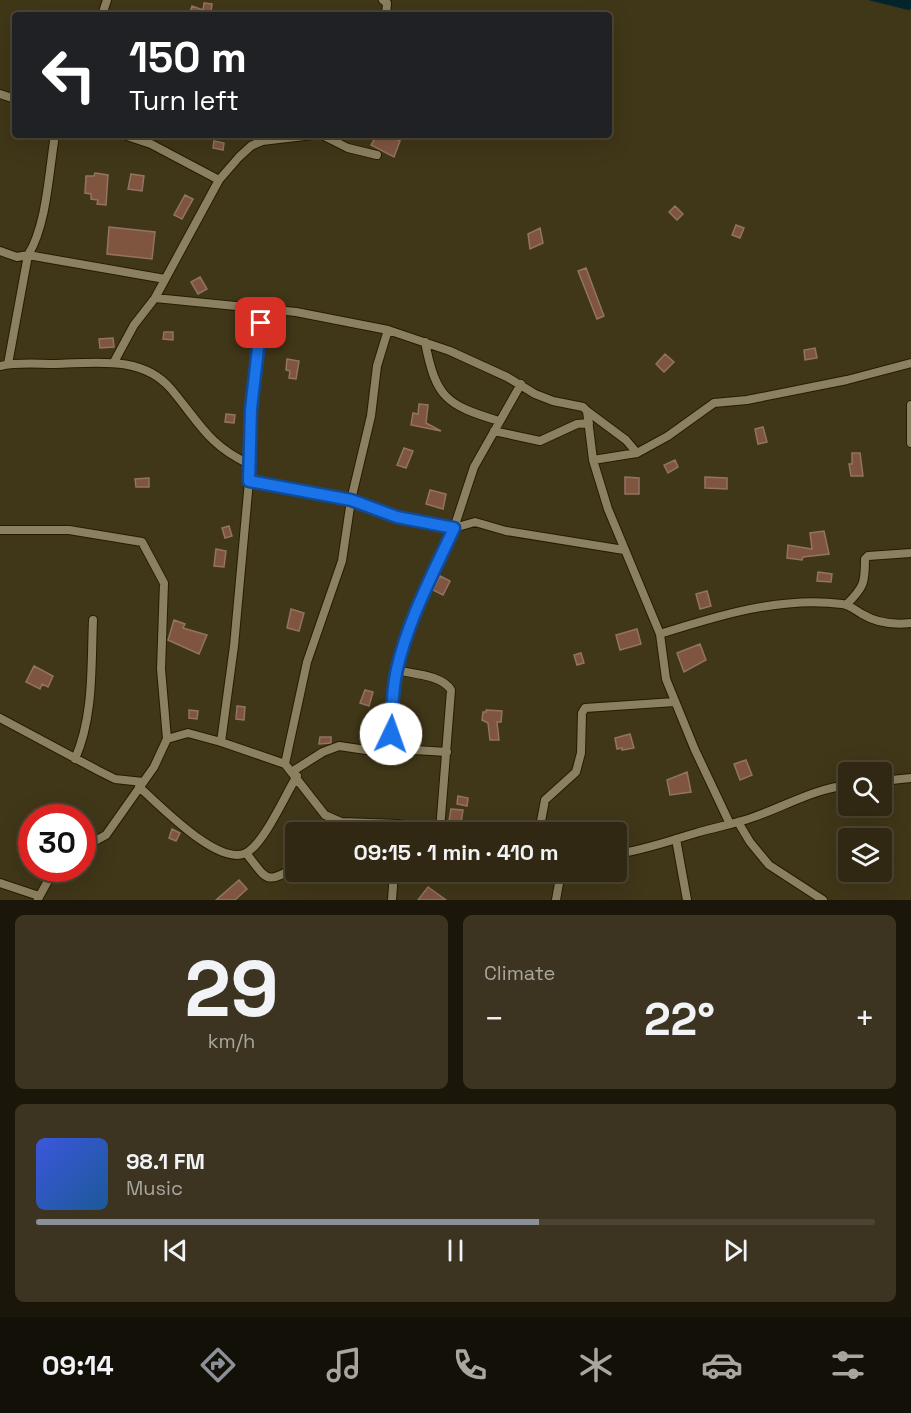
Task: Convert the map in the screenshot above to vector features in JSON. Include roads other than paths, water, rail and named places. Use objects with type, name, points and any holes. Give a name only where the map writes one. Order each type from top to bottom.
[{"type":"street","points":[[54,138],[37,236],[28,255],[4,365],[114,362],[137,367],[161,379],[214,443],[226,454],[249,464]]},
{"type":"street","points":[[133,138],[151,144],[219,180]]},
{"type":"street","points":[[114,362],[134,325],[155,298],[219,180],[251,146],[262,141],[288,138]]},
{"type":"street","points":[[328,138],[348,148],[377,155]]},
{"type":"street","points":[[0,251],[17,256],[28,255],[165,279]]},
{"type":"street","points":[[155,298],[263,308],[342,319],[388,330],[480,364],[522,384],[535,394],[583,407],[626,440],[637,453]]},
{"type":"street","points":[[221,742],[234,646],[249,481],[251,409],[263,308]]},
{"type":"street","points":[[285,764],[308,662],[342,561],[351,500],[372,416],[377,366],[388,330]]},
{"type":"street","points":[[425,342],[432,375],[444,397],[462,408],[499,421]]},
{"type":"street","points":[[593,460],[637,453],[669,436],[683,423],[714,403],[747,400],[847,380],[911,363]]},
{"type":"street","points":[[390,753],[396,670],[416,614],[454,528],[474,467],[522,384]]},
{"type":"street","points":[[911,405],[911,443]]},
{"type":"street","points":[[587,411],[593,460],[624,550],[660,634],[666,679],[675,702],[734,823],[769,865],[823,900]]},
{"type":"street","points":[[494,431],[540,441],[577,424],[589,423]]},
{"type":"street","points":[[249,481],[351,500],[397,517],[454,528],[475,522],[506,531],[624,550]]},
{"type":"street","points":[[0,530],[69,530],[124,537],[142,542],[164,583],[161,669],[167,739],[154,767],[106,835],[96,840]]},
{"type":"street","points":[[847,604],[865,583],[867,572],[865,559],[868,556],[911,553]]},
{"type":"street","points":[[660,634],[747,608],[825,602],[847,604],[872,620],[887,623],[911,623]]},
{"type":"street","points":[[75,759],[84,734],[89,704],[93,620]]},
{"type":"street","points":[[396,670],[447,683],[451,690],[441,822]]},
{"type":"street","points":[[541,822],[545,800],[576,772],[581,753],[582,713],[585,708],[675,702]]},
{"type":"street","points":[[0,718],[116,779],[141,785],[180,824],[211,846],[230,854],[246,853],[263,834],[295,774],[322,752],[339,746],[373,751],[380,756],[415,750],[447,752]]},
{"type":"street","points":[[167,739],[188,734],[221,742],[285,764],[325,814],[341,822]]},
{"type":"street","points":[[892,780],[911,778]]},
{"type":"street","points":[[627,852],[644,850],[734,823],[811,792],[838,787]]},
{"type":"street","points":[[676,839],[687,900]]},
{"type":"street","points":[[246,853],[265,876],[277,879],[285,874]]},
{"type":"street","points":[[0,884],[38,898],[47,882]]},
{"type":"street","points":[[392,900],[393,882]]},
{"type":"street","points":[[556,900],[559,882]]},
{"type":"water","points":[[868,0],[911,0],[911,9],[908,10]]}]
